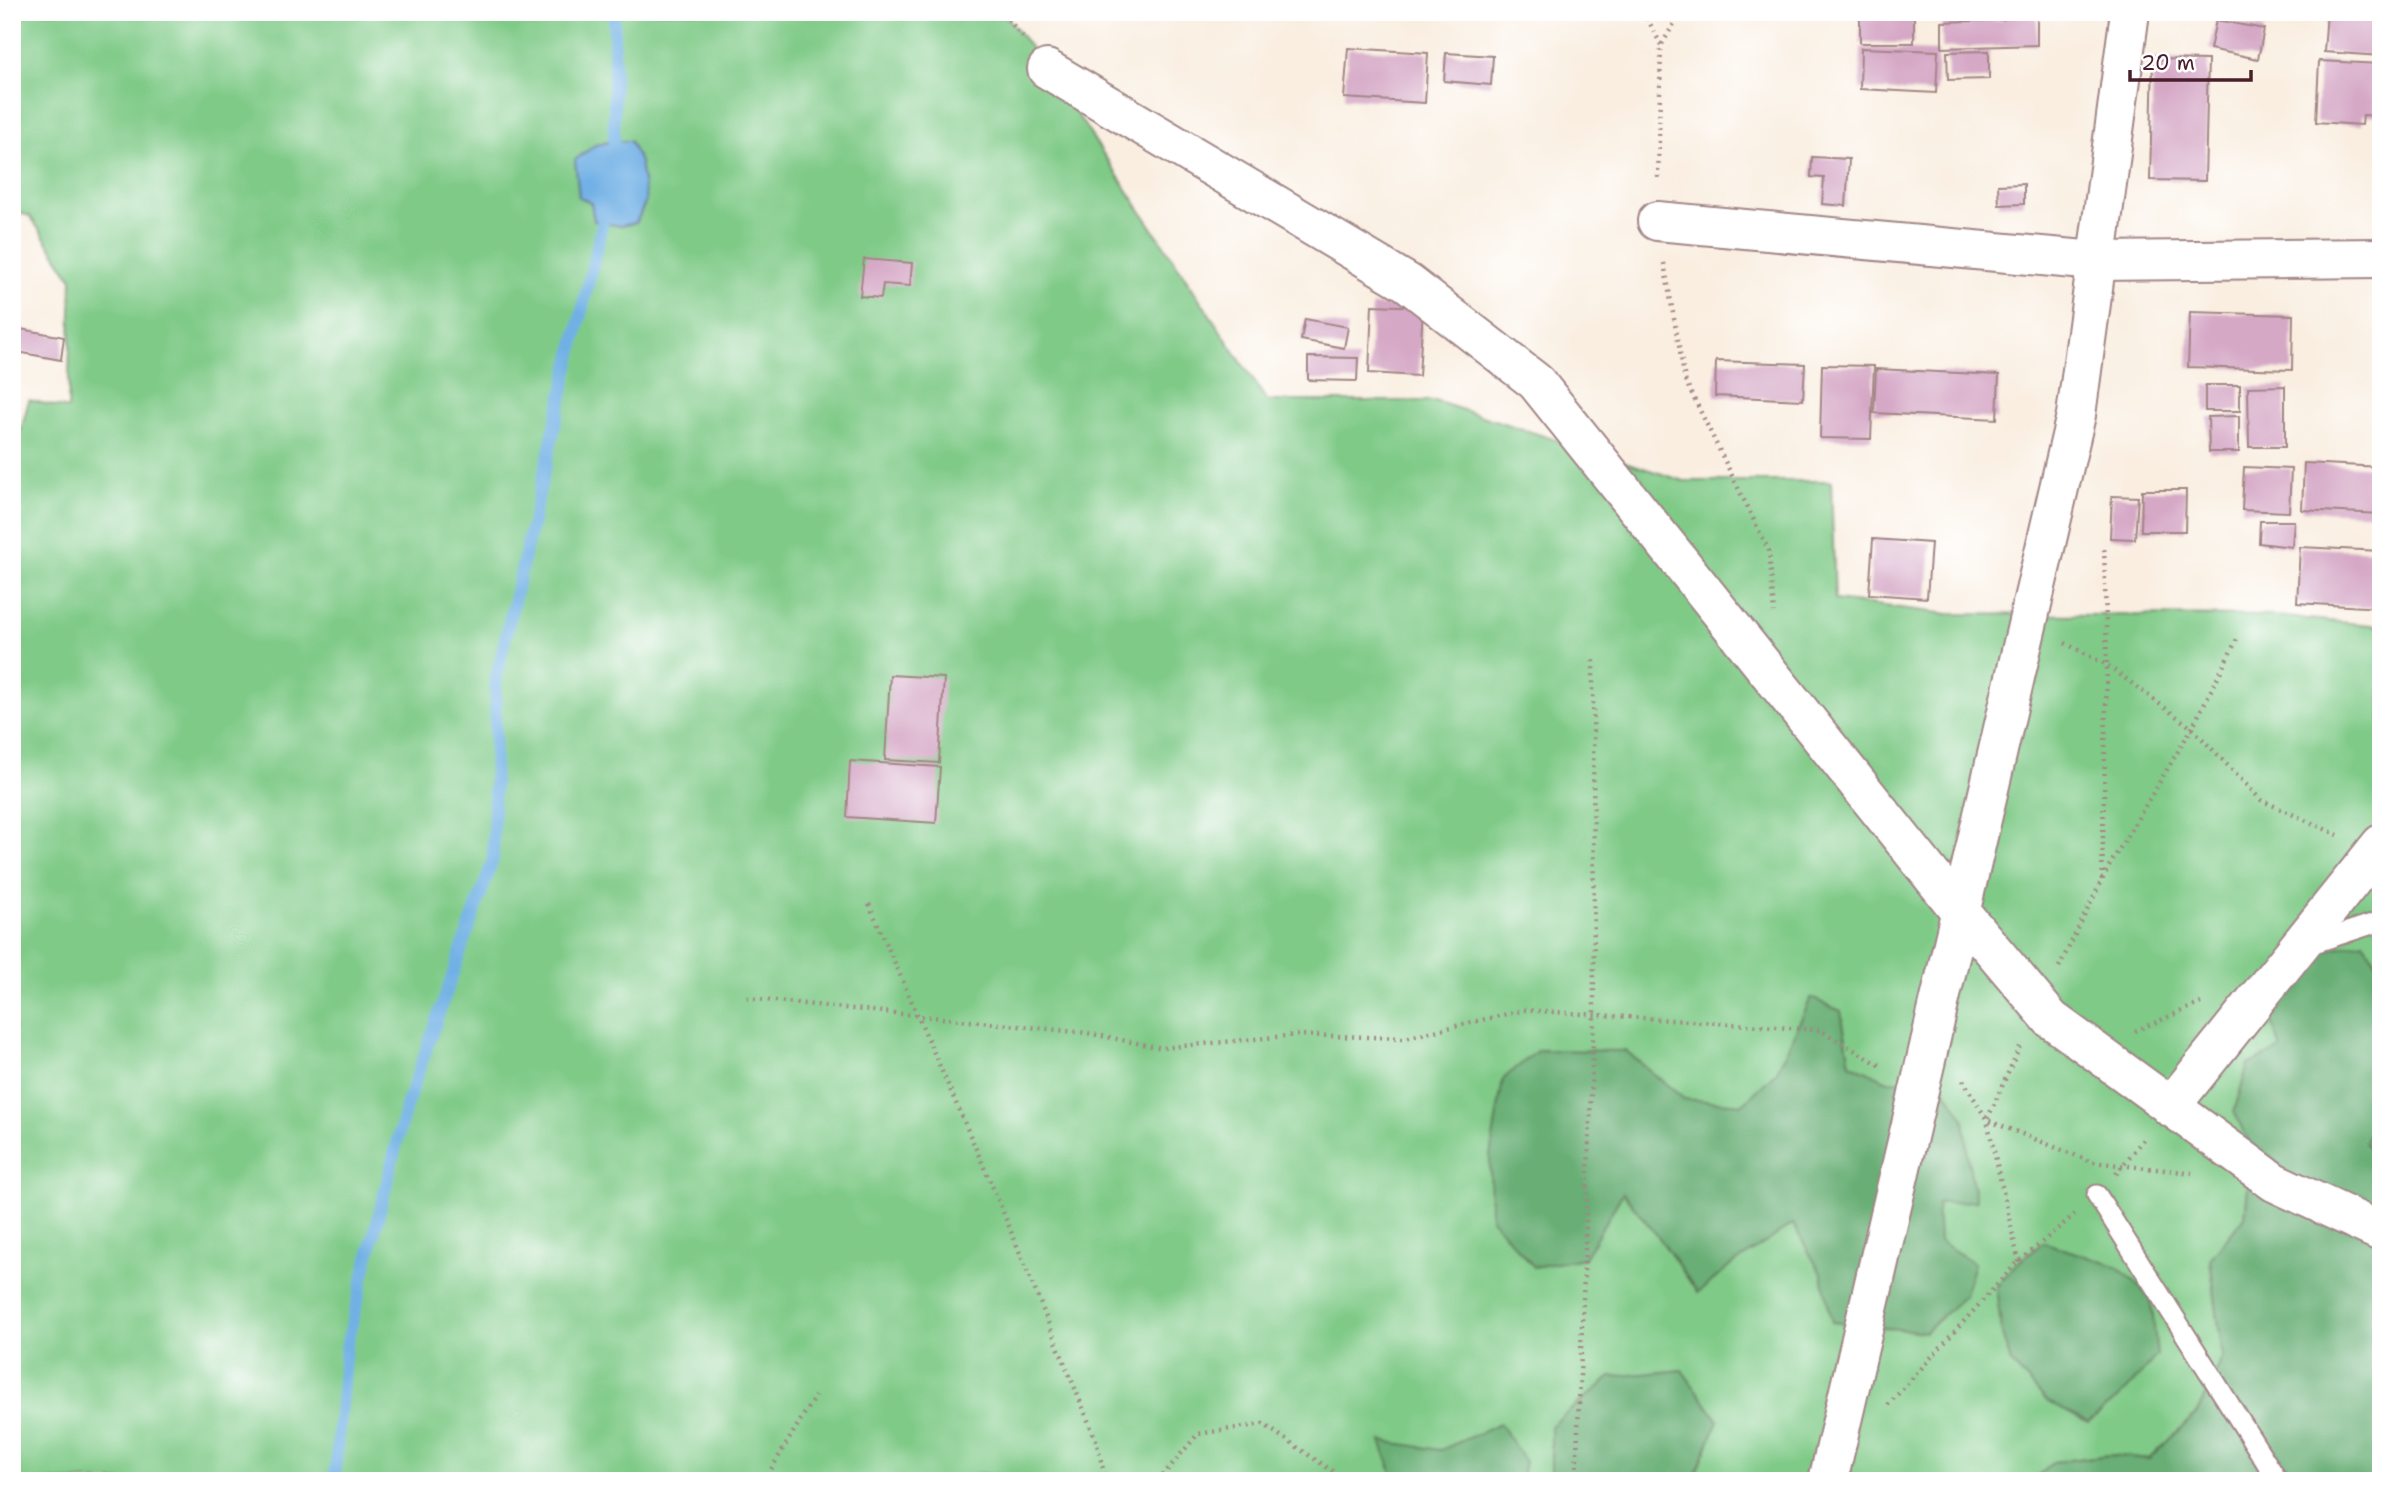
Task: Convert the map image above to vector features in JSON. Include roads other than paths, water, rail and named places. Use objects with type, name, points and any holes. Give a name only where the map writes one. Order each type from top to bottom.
[{"type":"street","points":[[1828,1481],[2076,415],[2130,12]]},
{"type":"street","points":[[1047,69],[1408,284],[1536,382],[1960,911],[2051,1019],[2274,1182],[2381,1232]]},
{"type":"street","points":[[1657,220],[2096,261],[2381,258]]},
{"type":"street","points":[[2170,1107],[2378,847]]},
{"type":"lane","points":[[2297,948],[2381,921]]},
{"type":"lane","points":[[2097,1195],[2277,1481]]},
{"type":"water","points":[[630,141],[640,162],[646,201],[636,223],[620,226],[594,221],[591,203],[579,197],[575,160],[595,145]]},
{"type":"waterway","points":[[614,12],[614,155]]},
{"type":"waterway","points":[[334,1481],[346,1347],[405,1110],[493,860],[496,678],[606,208]]}]
